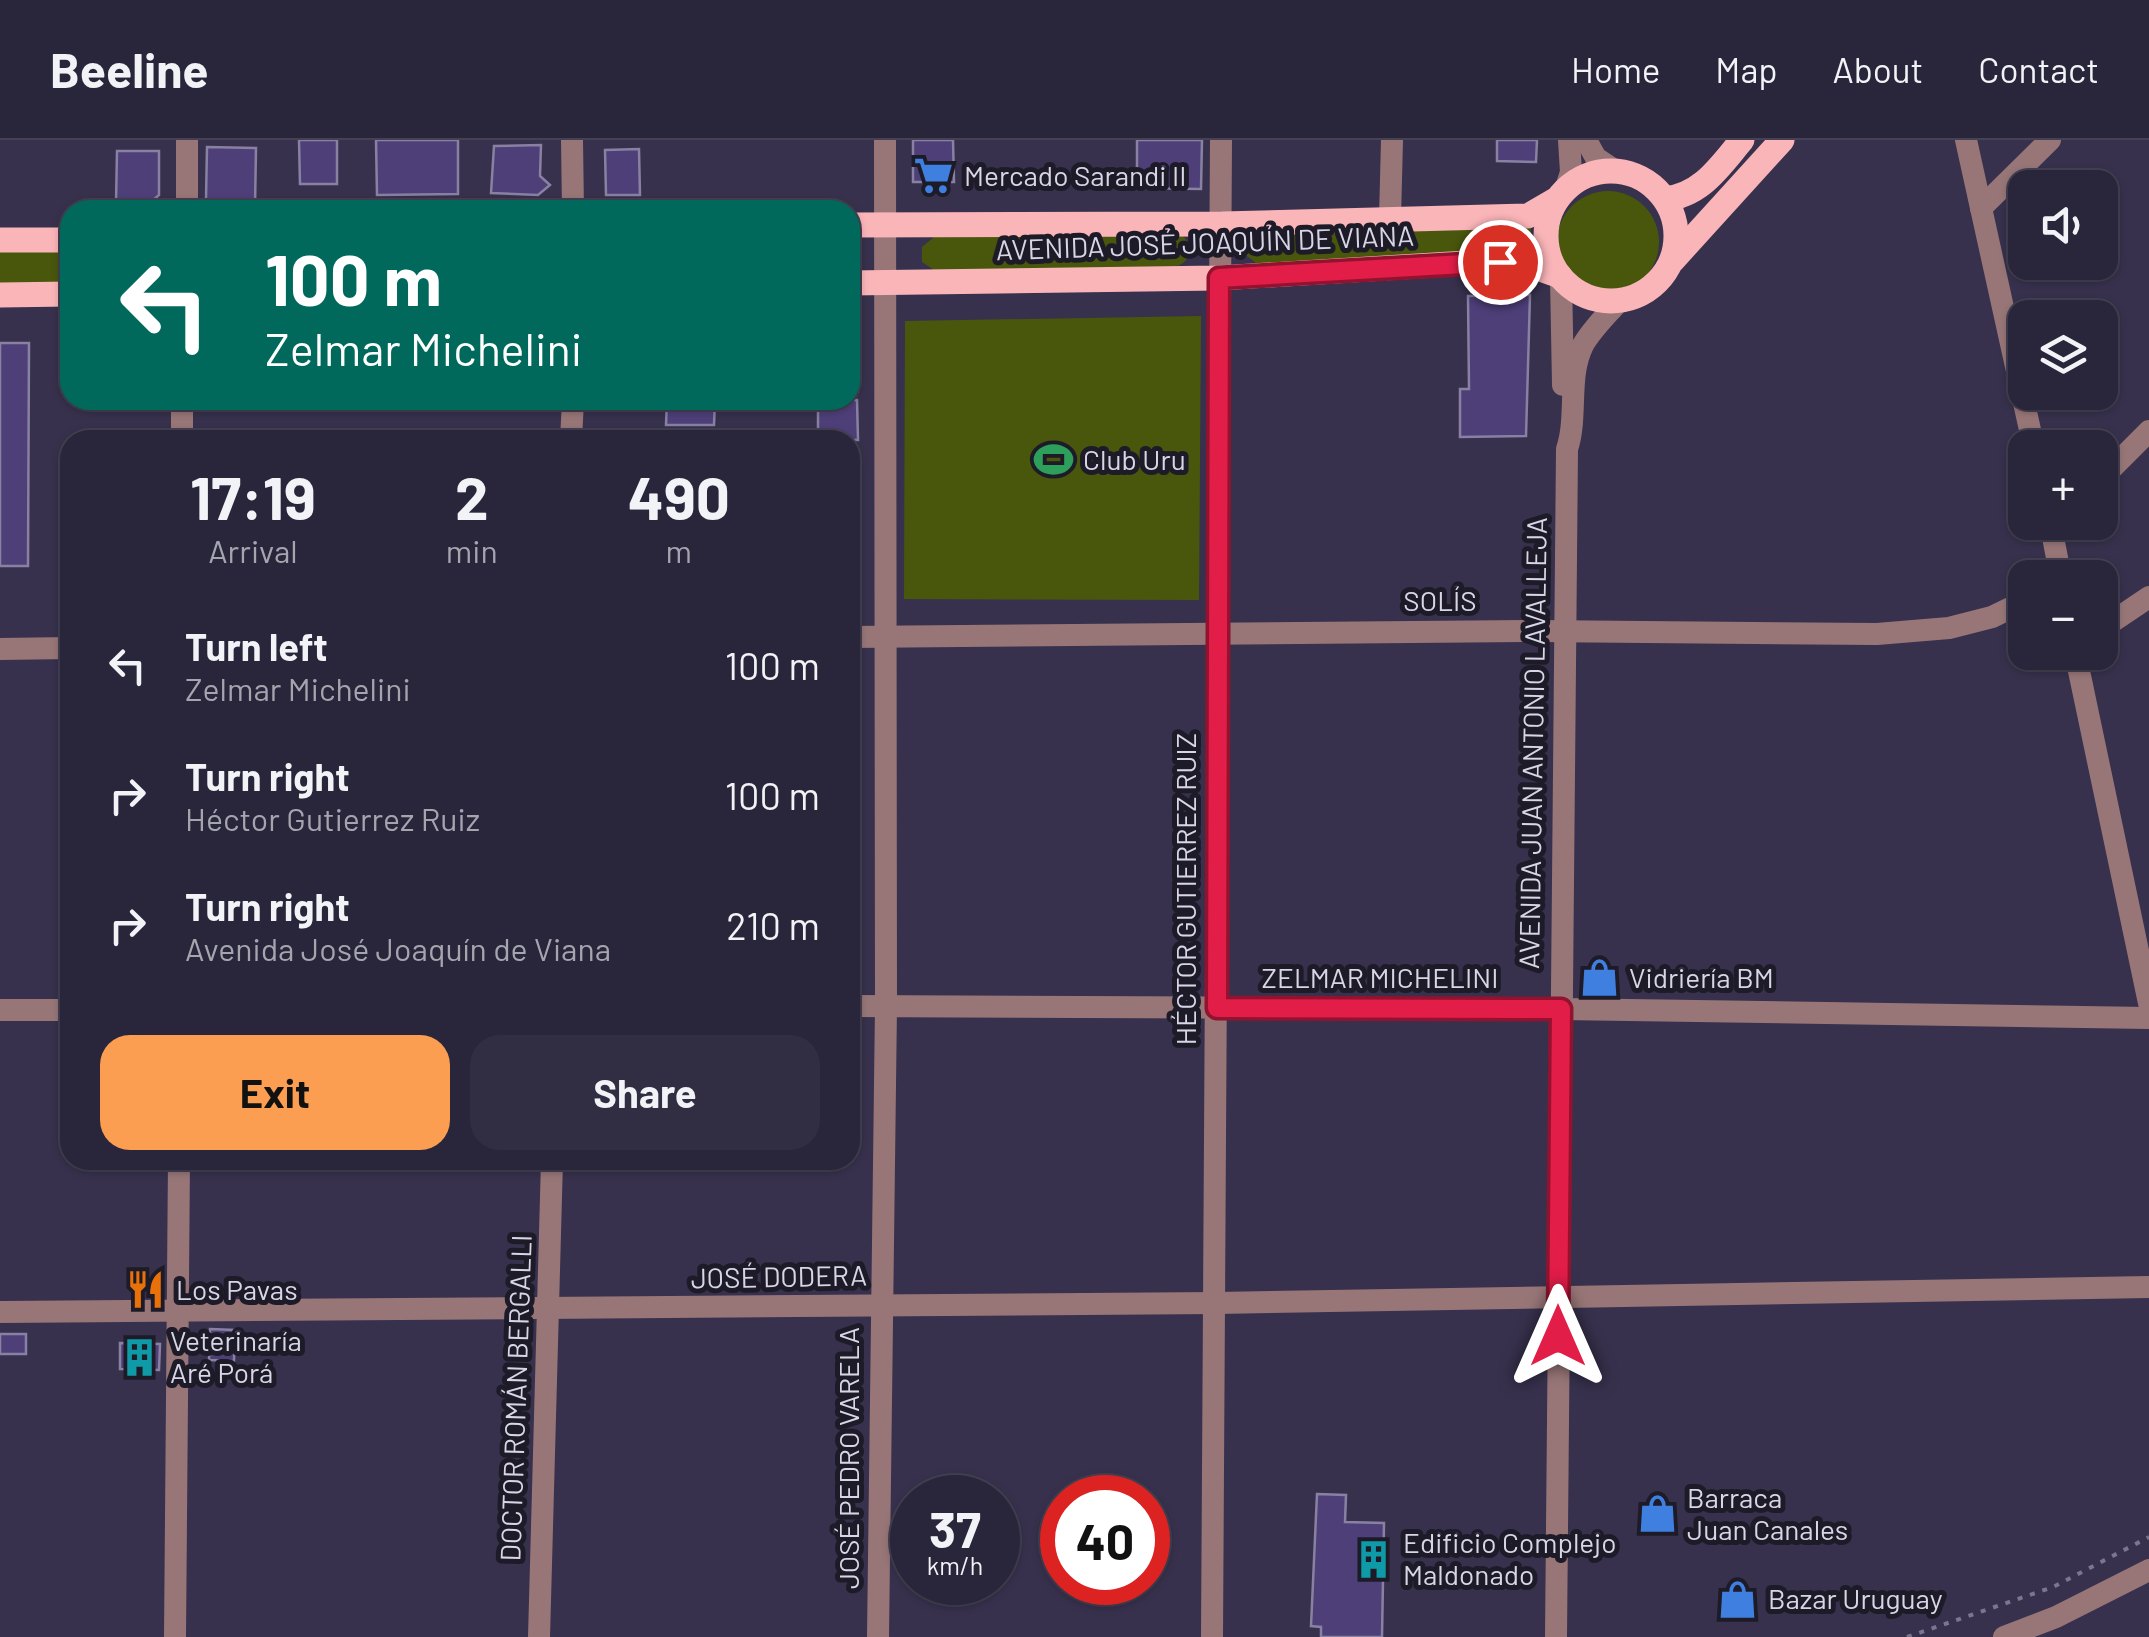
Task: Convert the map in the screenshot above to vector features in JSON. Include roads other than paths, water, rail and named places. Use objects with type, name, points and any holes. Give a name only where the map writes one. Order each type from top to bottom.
[{"type":"main road","points":[[1665,199],[1694,191],[1742,140]]},
{"type":"main road","points":[[1670,264],[1676,242],[1674,220],[1665,199],[1634,174],[1596,172],[1562,194],[1546,229],[1547,247],[1560,277],[1582,295],[1620,301],[1649,288],[1782,140]]},
{"type":"main road","name":"AVENIDA JOSÉ JOAQUÍN DE VIANA","points":[[860,225],[1222,224],[1528,216],[1562,194]]},
{"type":"main road","points":[[0,240],[60,240]]},
{"type":"main road","name":"AVENIDA JOSÉ JOAQUÍN DE VIANA","points":[[860,282],[1219,278],[1500,262],[1526,264],[1560,277]]},
{"type":"main road","points":[[0,295],[60,294]]},
{"type":"street","points":[[186,140],[187,200]]},
{"type":"street","points":[[572,140],[573,200]]},
{"type":"street","name":"JOSÉ PEDRO VARELA","points":[[878,1637],[888,636],[885,140]]},
{"type":"street","name":"HÉCTOR GUTIERREZ RUIZ","points":[[1212,1637],[1221,140]]},
{"type":"street","points":[[1390,218],[1392,140]]},
{"type":"street","points":[[1562,194],[1571,172],[1569,140]]},
{"type":"street","points":[[1586,140],[1596,158],[1614,170]]},
{"type":"street","points":[[1966,140],[2030,430]]},
{"type":"street","points":[[1981,208],[2050,140]]},
{"type":"street","name":"AVENIDA JUAN ANTONIO LAVALLEJA","points":[[1560,277],[1562,432],[1567,449]]},
{"type":"street","name":"AVENIDA JUAN ANTONIO LAVALLEJA","points":[[1556,1637],[1567,449],[1572,432],[1577,362],[1583,345],[1620,301]]},
{"type":"street","points":[[2118,462],[2149,431]]},
{"type":"street","points":[[2118,618],[2149,597]]},
{"type":"street","name":"SOLÍS","points":[[860,637],[1216,632],[1877,634],[1949,628],[2008,610]]},
{"type":"street","points":[[0,649],[60,648]]},
{"type":"street","points":[[2079,670],[2149,1002]]},
{"type":"street","name":"ZELMAR MICHELINI","points":[[860,1006],[1561,1009],[2149,1018]]},
{"type":"street","points":[[0,1010],[60,1010]]},
{"type":"street","points":[[175,1637],[179,1170]]},
{"type":"street","name":"DOCTOR ROMÁN BERGALLI","points":[[538,1637],[552,1170]]},
{"type":"street","name":"JOSÉ DODERA","points":[[0,1312],[1216,1303],[2149,1287]]},
{"type":"street","points":[[2004,1637],[2056,1618],[2149,1570]]},
{"type":"place","name":"Mercado Sarandi II","points":[[934,176]]},
{"type":"place","name":"Club Uru","points":[[1053,460]]},
{"type":"place","name":"Vidriería BM","points":[[1599,978]]},
{"type":"place","name":"Los Pavas","points":[[146,1290]]},
{"type":"place","name":"Veterinaría Aré Porá","points":[[140,1357]]},
{"type":"place","name":"Barraca Juan Canales","points":[[1657,1514]]},
{"type":"place","name":"Edificio Complejo Maldonado","points":[[1373,1559]]},
{"type":"place","name":"Bazar Uruguay","points":[[1738,1599]]}]
